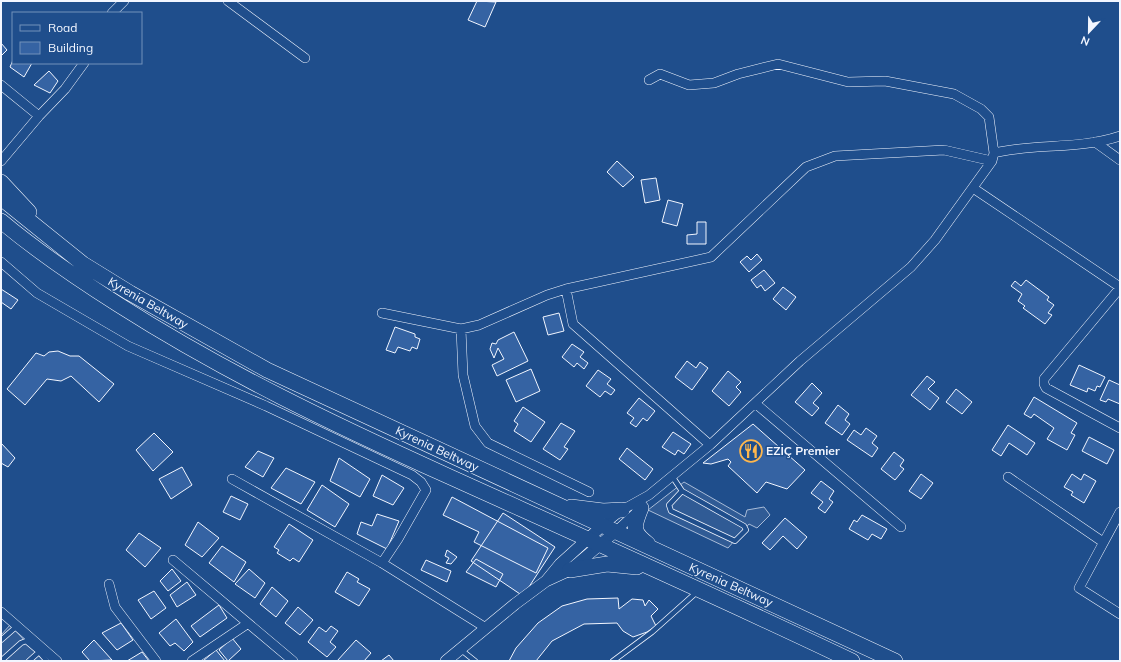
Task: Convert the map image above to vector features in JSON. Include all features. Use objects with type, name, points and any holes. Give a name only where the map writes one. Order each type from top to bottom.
[{"type":"highway","points":[[1,182],[20,200],[46,233]]},
{"type":"highway","name":"Kyrenia Beltway","points":[[1,198],[83,264],[130,293],[267,370],[659,553],[895,661]]},
{"type":"highway","name":"Kyrenia Beltway","points":[[1,221],[30,245],[174,340],[242,378],[382,446],[700,590],[852,661]]},
{"type":"highway","points":[[1,231],[30,245]]},
{"type":"highway","points":[[645,501],[636,522],[635,531],[640,538],[659,553]]},
{"type":"highway","points":[[554,504],[603,511],[622,510]]},
{"type":"highway","points":[[570,570],[607,564],[652,569]]},
{"type":"street","points":[[113,12],[124,1]]},
{"type":"street","points":[[228,1],[305,58]]},
{"type":"street","points":[[1,161],[39,116],[65,89],[83,64]]},
{"type":"street","points":[[649,80],[660,74],[689,85],[714,83],[738,74],[778,64],[848,82],[885,81],[954,94],[982,109],[989,117],[993,157]]},
{"type":"street","points":[[1,85],[39,116]]},
{"type":"street","points":[[546,581],[570,570],[594,542],[608,529],[645,501],[672,476],[710,445],[755,403],[911,266],[935,240],[973,188],[993,157],[1006,150],[1070,147],[1120,136]]},
{"type":"street","points":[[1095,142],[1120,160]]},
{"type":"street","points":[[382,313],[461,329],[479,325],[547,295],[566,289],[711,257],[806,166],[834,156],[944,150],[993,157]]},
{"type":"street","points":[[973,188],[1120,288],[1044,379],[1046,388],[1120,428]]},
{"type":"street","points":[[1,262],[37,293],[128,346],[266,406],[412,475],[422,482],[426,490],[398,539],[382,563]]},
{"type":"street","points":[[566,289],[573,324],[710,445]]},
{"type":"street","points":[[461,329],[463,375],[476,426],[488,443],[589,492]]},
{"type":"street","points":[[755,403],[901,527]]},
{"type":"street","points":[[1008,476],[1103,542]]},
{"type":"street","points":[[232,479],[382,563],[486,628]]},
{"type":"street","points":[[608,529],[622,510],[645,501]]},
{"type":"street","points":[[1120,512],[1079,588],[1120,614]]},
{"type":"street","points":[[446,661],[546,581],[560,564],[594,542]]},
{"type":"street","points":[[173,560],[247,624],[293,661]]},
{"type":"street","points":[[109,584],[115,607],[156,661]]},
{"type":"street","points":[[1,612],[57,661]]},
{"type":"street","points":[[192,661],[247,624]]},
{"type":"lane","points":[[672,476],[682,492],[744,526],[746,530],[735,541],[671,511],[670,505],[682,492]]},
{"type":"lane","points":[[613,661],[652,632],[700,590]]},
{"type":"lane","points":[[1,640],[17,626]]},
{"type":"lane","points":[[1,661],[24,641],[28,641],[47,661]]},
{"type":"lane","points":[[460,650],[476,661]]},
{"type":"lane","points":[[29,661],[39,652]]},
{"type":"shaded area","points":[[684,482],[745,517],[747,510],[764,507],[770,515],[757,528],[749,524],[728,548],[648,510]]},
{"type":"shaded area","points":[[10,625],[44,661],[1,661],[1,635]]},
{"type":"building","points":[[477,1],[496,2],[485,27],[468,20]]},
{"type":"building","points":[[1,43],[7,50],[1,56]]},
{"type":"building","points":[[12,62],[12,64],[31,64],[24,77],[10,67]]},
{"type":"building","points":[[49,71],[58,81],[50,93],[34,85]]},
{"type":"building","points":[[617,161],[634,177],[623,187],[607,172]]},
{"type":"building","points":[[656,178],[660,200],[645,203],[641,180]]},
{"type":"building","points":[[668,200],[683,204],[677,226],[662,222]]},
{"type":"building","points":[[697,222],[706,222],[706,244],[687,244],[687,235],[697,234]]},
{"type":"building","points":[[757,254],[762,260],[749,272],[740,262],[747,256],[751,260]]},
{"type":"building","points":[[764,270],[775,283],[765,291],[761,285],[757,288],[751,280]]},
{"type":"building","points":[[1026,280],[1049,297],[1047,300],[1054,305],[1048,313],[1052,315],[1045,324],[1023,308],[1025,306],[1018,301],[1022,294],[1011,286],[1015,281],[1021,286]]},
{"type":"building","points":[[783,287],[796,297],[786,310],[773,299]]},
{"type":"building","points":[[1,289],[18,300],[11,309],[1,302]]},
{"type":"building","points":[[559,313],[564,331],[548,335],[543,317]]},
{"type":"building","points":[[395,327],[415,334],[415,337],[420,339],[417,349],[412,347],[410,351],[398,347],[395,353],[386,350]]},
{"type":"building","points":[[514,332],[528,361],[497,376],[492,365],[504,359],[498,348],[494,358],[490,349],[492,343],[496,344],[498,340]]},
{"type":"building","points":[[572,344],[584,352],[580,357],[588,363],[584,369],[577,363],[574,367],[562,357]]},
{"type":"building","points":[[58,351],[70,356],[79,356],[114,384],[99,402],[71,376],[61,381],[47,379],[25,405],[7,389],[36,353],[44,356],[49,352]]},
{"type":"building","points":[[687,361],[696,368],[700,362],[708,368],[692,390],[675,377]]},
{"type":"building","points":[[1079,365],[1105,377],[1100,387],[1097,386],[1095,391],[1088,388],[1087,392],[1070,385]]},
{"type":"building","points":[[531,369],[540,391],[516,402],[506,380]]},
{"type":"building","points":[[598,370],[611,379],[607,384],[615,390],[611,395],[605,391],[600,397],[586,386]]},
{"type":"building","points":[[728,371],[741,382],[736,387],[741,392],[729,406],[712,391]]},
{"type":"building","points":[[927,376],[935,382],[928,389],[939,398],[930,410],[911,395]]},
{"type":"building","points":[[1109,380],[1120,385],[1120,404],[1108,399],[1106,402],[1100,400]]},
{"type":"building","points":[[812,383],[822,393],[813,403],[819,408],[812,416],[795,402]]},
{"type":"building","points":[[956,389],[972,402],[962,414],[946,402]]},
{"type":"building","points":[[1034,397],[1077,423],[1071,433],[1075,435],[1067,450],[1047,439],[1054,428],[1034,414],[1031,418],[1024,414]]},
{"type":"building","points":[[639,398],[655,411],[647,421],[643,418],[636,427],[630,423],[634,418],[627,413]]},
{"type":"building","points":[[838,405],[849,414],[845,420],[850,424],[842,435],[825,423]]},
{"type":"building","points":[[523,407],[545,422],[531,442],[514,431],[518,424],[514,421]]},
{"type":"building","points":[[561,423],[575,431],[564,447],[568,449],[560,460],[543,449]]},
{"type":"building","name":"EZİÇ Premier","points":[[753,424],[805,470],[787,489],[766,482],[757,493],[728,466],[731,462],[728,459],[711,464],[703,463]]},
{"type":"building","points":[[1008,425],[1035,443],[1027,455],[1009,443],[1001,456],[992,450]]},
{"type":"building","points":[[866,428],[877,436],[872,443],[878,448],[872,457],[847,440],[854,430],[861,435]]},
{"type":"building","points":[[673,432],[691,444],[684,454],[678,450],[675,455],[662,447]]},
{"type":"building","points":[[154,433],[173,452],[153,471],[136,450]]},
{"type":"building","points":[[1089,437],[1114,450],[1107,464],[1082,451]]},
{"type":"building","points":[[1,443],[15,458],[8,467],[1,463]]},
{"type":"building","points":[[627,448],[653,469],[645,480],[619,459]]},
{"type":"building","points":[[258,451],[274,458],[263,477],[245,467]]},
{"type":"building","points":[[894,452],[904,460],[900,466],[904,469],[895,480],[881,469]]},
{"type":"building","points":[[339,458],[370,479],[360,497],[330,481]]},
{"type":"building","points":[[182,467],[192,485],[171,499],[159,479]]},
{"type":"building","points":[[286,468],[315,482],[301,504],[271,488]]},
{"type":"building","points":[[921,474],[933,483],[921,499],[909,491]]},
{"type":"building","points":[[1072,474],[1081,480],[1084,474],[1096,481],[1084,503],[1071,495],[1073,492],[1064,487]]},
{"type":"building","points":[[382,475],[404,488],[393,505],[373,496]]},
{"type":"building","points":[[821,481],[834,491],[829,499],[833,502],[825,513],[818,508],[823,502],[811,493]]},
{"type":"building","points":[[322,485],[349,504],[335,527],[307,510]]},
{"type":"building","points":[[231,496],[248,504],[240,520],[223,512]]},
{"type":"building","points":[[452,497],[548,548],[536,573],[474,542],[479,532],[443,515]]},
{"type":"building","points":[[503,513],[555,547],[523,596],[471,561]]},
{"type":"building","points":[[377,514],[399,521],[387,549],[357,534],[361,522],[372,526]]},
{"type":"building","points":[[862,515],[887,529],[881,539],[872,534],[868,540],[849,529],[854,520],[857,522]]},
{"type":"building","points":[[785,518],[807,537],[797,549],[783,536],[770,550],[762,543]]},
{"type":"building","points":[[198,522],[219,538],[202,557],[185,545]]},
{"type":"building","points":[[289,524],[313,540],[299,562],[293,558],[290,561],[277,553],[279,550],[274,547]]},
{"type":"building","points":[[139,533],[161,548],[145,567],[126,550]]},
{"type":"building","points":[[222,546],[246,562],[234,582],[209,563]]},
{"type":"building","points":[[447,550],[457,557],[451,564],[446,563],[449,558],[445,556]]},
{"type":"building","points":[[476,559],[503,574],[496,587],[466,572]]},
{"type":"building","points":[[426,560],[451,571],[447,582],[421,570]]},
{"type":"building","points":[[172,569],[181,581],[168,591],[160,581]]},
{"type":"building","points":[[249,569],[265,583],[255,598],[235,584]]},
{"type":"building","points":[[347,572],[359,579],[357,582],[370,589],[359,606],[335,592]]},
{"type":"building","points":[[187,582],[196,595],[177,607],[170,595]]},
{"type":"building","points":[[272,587],[288,601],[276,617],[260,604]]},
{"type":"building","points":[[154,591],[166,608],[151,619],[138,600]]},
{"type":"building","points":[[618,598],[619,609],[632,599],[643,600],[645,606],[649,600],[658,609],[651,616],[656,626],[647,632],[633,637],[623,631],[617,623],[584,624],[552,641],[536,661],[509,661],[516,648],[538,623],[562,606],[587,599]]},
{"type":"building","points":[[219,605],[227,618],[200,637],[191,626]]},
{"type":"building","points":[[298,607],[313,620],[300,635],[285,623]]},
{"type":"building","points":[[176,619],[193,642],[184,651],[175,643],[170,646],[159,633]]},
{"type":"building","points":[[121,623],[133,640],[117,650],[102,633]]},
{"type":"building","points":[[331,626],[338,631],[330,642],[336,647],[327,657],[308,642],[319,627],[326,632]]},
{"type":"building","points":[[232,638],[241,649],[228,661],[219,650]]},
{"type":"building","points":[[94,640],[112,660],[90,661],[82,652]]},
{"type":"building","points":[[356,640],[371,653],[364,661],[337,661]]},
{"type":"building","points":[[216,650],[225,661],[203,661]]},
{"type":"building","points":[[142,652],[149,661],[127,661]]},
{"type":"building","points":[[389,655],[394,661],[381,661]]},
{"type":"place","name":"EZİÇ Premier","points":[[751,451]]}]
